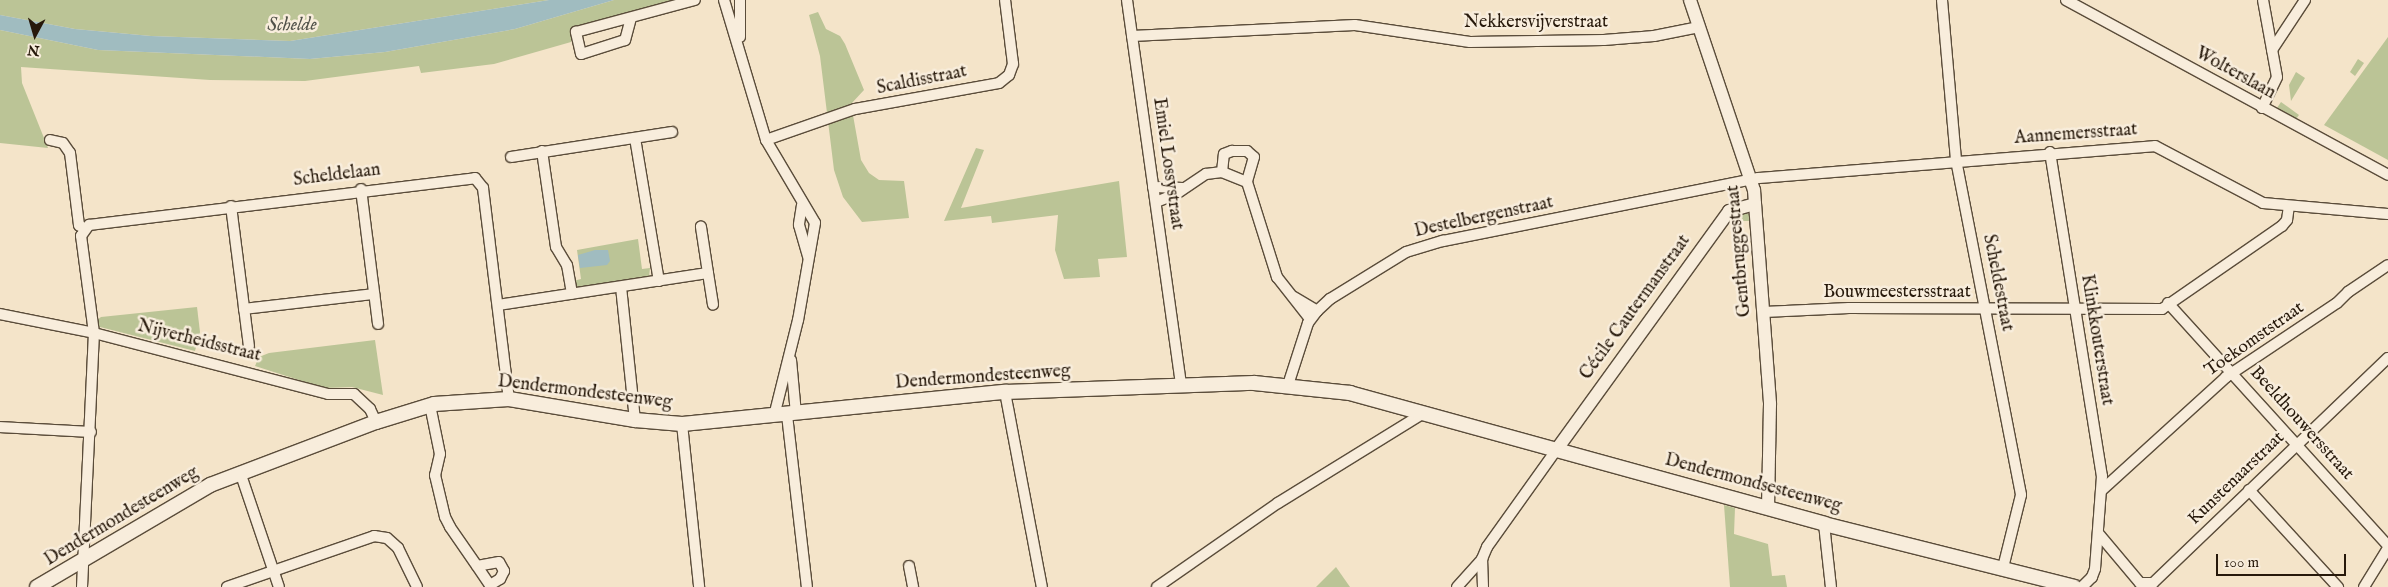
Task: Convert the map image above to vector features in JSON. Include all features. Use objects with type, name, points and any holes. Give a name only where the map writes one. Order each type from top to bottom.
[{"type":"main road","name":"Dendermondesteenweg","points":[[37,587],[83,562],[181,499],[240,472],[376,422],[430,405],[509,399],[635,420],[682,424],[1005,392],[1181,385],[1288,385],[1350,393],[1424,413]]},
{"type":"main road","name":"Dendermondsesteenweg","points":[[1424,413],[1557,448],[1824,524],[2074,587]]},
{"type":"street","points":[[631,18],[625,40],[581,54],[576,32],[695,0]]},
{"type":"street","points":[[724,0],[740,46],[766,140],[802,204],[815,223],[790,351],[786,415],[806,587]]},
{"type":"street","points":[[740,0],[740,46]]},
{"type":"street","name":"Scaldisstraat","points":[[766,140],[855,109],[999,84],[1009,75],[1013,64],[1005,0]]},
{"type":"street","name":"Emiel Lossystraat","points":[[1127,0],[1181,385]]},
{"type":"street","name":"Gentbruggestraat","points":[[1690,0],[1752,180],[1770,404],[1768,508]]},
{"type":"street","name":"Scheldestraat","points":[[1942,0],[1956,160],[2021,495],[2003,568]]},
{"type":"street","name":"Wolterslaan","points":[[2066,0],[2388,175]]},
{"type":"street","points":[[2262,108],[2277,77],[2263,0]]},
{"type":"street","points":[[2272,50],[2305,0]]},
{"type":"street","name":"Nekkersvijverstraat","points":[[1132,36],[1355,25],[1470,42],[1604,40],[1654,36],[1699,27]]},
{"type":"street","points":[[510,156],[672,132]]},
{"type":"street","points":[[635,138],[659,282]]},
{"type":"street","points":[[50,140],[63,143],[70,153],[79,225],[85,229],[81,236],[94,333],[82,587]]},
{"type":"street","name":"Aannemersstraat","points":[[1752,180],[2050,152],[2155,146],[2254,199],[2289,206],[2388,214]]},
{"type":"street","points":[[542,151],[556,247],[567,265],[572,294]]},
{"type":"street","points":[[1222,172],[1224,154],[1232,151],[1247,151],[1254,157],[1248,182],[1277,277],[1291,295],[1314,315],[1288,385]]},
{"type":"street","name":"Klinkkouterstraat","points":[[2050,152],[2102,490],[2092,577],[2082,587]]},
{"type":"street","points":[[1156,202],[1206,174],[1222,172],[1248,182]]},
{"type":"street","name":"Scheldelaan","points":[[85,229],[94,223],[361,189],[470,177],[478,180],[483,188],[509,399]]},
{"type":"street","name":"Destelbergenstraat","points":[[1314,315],[1330,299],[1406,252],[1443,241],[1752,180]]},
{"type":"street","points":[[1153,187],[1183,188]]},
{"type":"street","points":[[361,189],[378,324]]},
{"type":"street","points":[[802,204],[800,226],[808,260]]},
{"type":"street","name":"Cécile Cautermanstraat","points":[[1557,448],[1729,211],[1755,204]]},
{"type":"street","points":[[232,206],[249,346]]},
{"type":"street","name":"Bouwmeestersstraat","points":[[1764,312],[1849,308],[2162,309],[2168,303],[2282,226],[2287,220],[2289,206]]},
{"type":"street","points":[[701,227],[713,305]]},
{"type":"street","name":"Toekomststraat","points":[[2102,490],[2233,372],[2388,265]]},
{"type":"street","points":[[498,305],[659,282],[708,273]]},
{"type":"street","points":[[621,287],[635,420]]},
{"type":"street","points":[[244,310],[374,294]]},
{"type":"street","name":"Beeldhouwersstraat","points":[[2168,303],[2298,442],[2388,547]]},
{"type":"street","name":"Nijverheidsstraat","points":[[0,314],[94,333],[328,394],[354,394],[370,409],[376,422]]},
{"type":"street","points":[[786,415],[790,351]]},
{"type":"street","name":"Kunstenaarstraat","points":[[2098,533],[2140,583],[2148,585],[2153,583],[2298,442],[2388,358]]},
{"type":"street","points":[[1005,392],[1042,587]]},
{"type":"street","points":[[430,405],[440,454],[435,475],[445,517],[477,566]]},
{"type":"street","points":[[1157,587],[1278,503],[1424,413]]},
{"type":"street","points":[[682,424],[699,587]]},
{"type":"street","points":[[0,427],[90,432]]},
{"type":"street","points":[[1457,587],[1482,559],[1487,547],[1557,448]]},
{"type":"street","points":[[240,472],[280,587]]},
{"type":"street","points":[[2249,490],[2338,587]]},
{"type":"street","points":[[1824,524],[1831,587]]},
{"type":"street","points":[[227,587],[374,536],[387,538],[398,548],[417,587]]},
{"type":"street","points":[[2364,587],[2388,547]]},
{"type":"street","points":[[1482,559],[1483,587]]},
{"type":"street","points":[[908,566],[913,587]]},
{"type":"green space","points":[[0,0],[549,0],[290,41],[151,36],[75,29],[0,15]]},
{"type":"green space","points":[[614,0],[677,0],[575,27],[571,42],[494,64],[421,73],[419,66],[305,81],[210,80],[21,67],[22,83],[48,148],[0,143],[0,30],[98,50],[310,59],[385,52],[515,29]]},
{"type":"green space","points":[[818,12],[826,29],[840,36],[845,44],[864,90],[851,104],[861,160],[869,173],[879,180],[904,181],[909,218],[862,222],[843,197],[834,170],[820,56],[809,15]]},
{"type":"green space","points":[[2388,37],[2388,160],[2324,125]]},
{"type":"green space","points":[[2358,59],[2364,63],[2355,76],[2350,72]]},
{"type":"green space","points":[[2296,72],[2305,78],[2291,101],[2289,85]]},
{"type":"green space","points":[[2281,102],[2299,115],[2296,119],[2277,108]]},
{"type":"green space","points":[[976,148],[984,150],[961,208],[1119,181],[1127,257],[1098,259],[1100,277],[1064,279],[1055,250],[1058,215],[992,223],[991,216],[944,221]]},
{"type":"green space","points":[[1742,213],[1750,214],[1750,221],[1731,221],[1733,216]]},
{"type":"green space","points":[[638,239],[642,269],[650,268],[649,277],[576,289],[573,281],[581,279],[577,250]]},
{"type":"green space","points":[[197,307],[200,332],[195,351],[96,326],[97,320],[101,317]]},
{"type":"green space","points":[[375,340],[383,395],[352,387],[324,388],[255,366],[259,357],[269,353]]},
{"type":"green space","points":[[1724,505],[1735,508],[1734,534],[1768,544],[1772,576],[1785,575],[1787,587],[1730,587]]},
{"type":"green space","points":[[1336,567],[1350,587],[1316,587]]},
{"type":"water","name":"Schelde","points":[[549,0],[614,0],[515,29],[385,52],[310,59],[98,50],[0,30],[0,15],[75,29],[151,36],[290,41]]},
{"type":"water","points":[[595,250],[608,250],[610,261],[607,265],[580,268],[578,255]]}]
